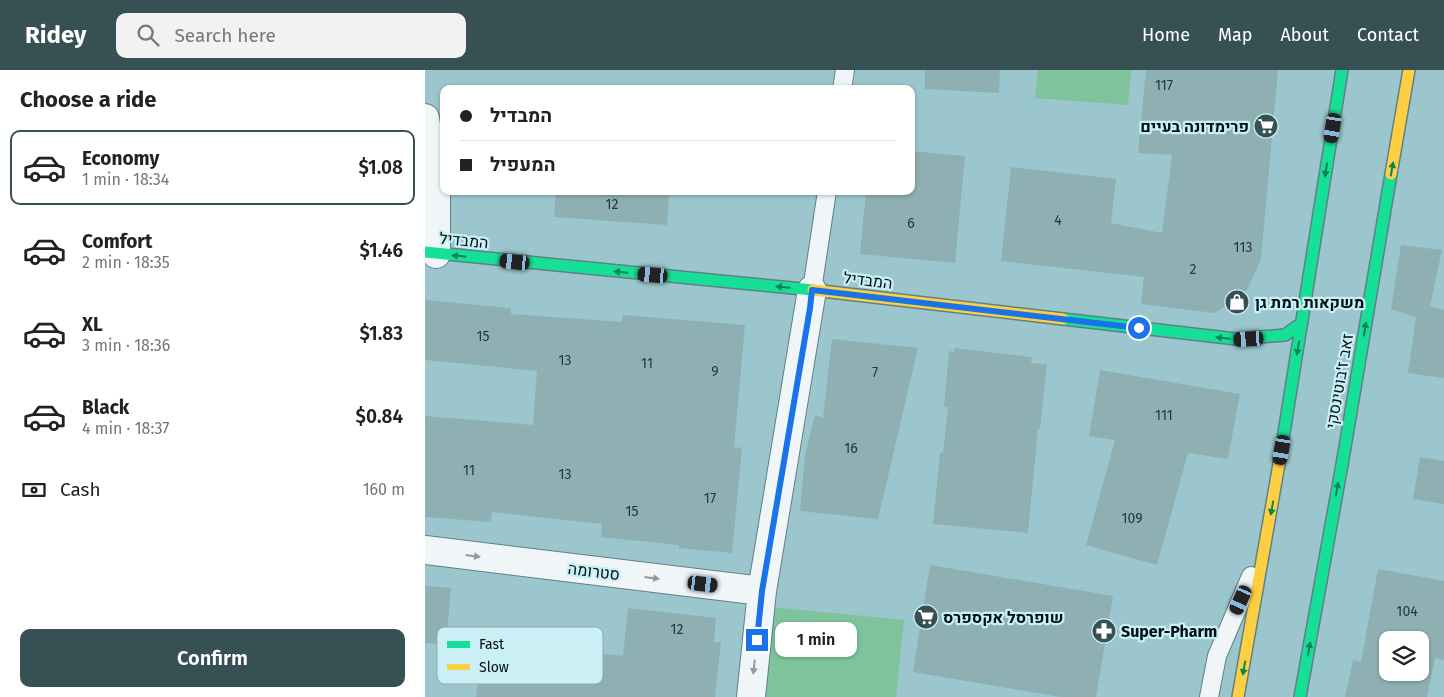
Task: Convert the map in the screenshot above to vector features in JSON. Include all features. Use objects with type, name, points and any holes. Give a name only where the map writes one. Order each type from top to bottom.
[{"type":"main road","points":[[1239,697],[1302,323],[1342,70]]},
{"type":"main road","name":"זאב ז'בוטינסקי","points":[[1300,697],[1343,459],[1409,70]]},
{"type":"main road","name":"המבדיל","points":[[430,253],[812,290],[1237,339],[1285,335],[1302,323]]},
{"type":"street","points":[[425,118],[436,193],[430,253]]},
{"type":"street","points":[[751,697],[762,591],[812,290]]},
{"type":"street","name":"סטרומה","points":[[425,550],[762,591]]},
{"type":"lane","points":[[843,85],[845,70]]},
{"type":"lane","points":[[812,290],[826,195]]},
{"type":"lane","points":[[1209,697],[1217,656],[1265,546]]},
{"type":"green space","points":[[1038,70],[1131,70],[1128,105],[1035,98]]},
{"type":"green space","points":[[772,607],[904,620],[896,697],[763,697]]},
{"type":"building","points":[[925,70],[1000,70],[999,93],[925,89]]},
{"type":"building","points":[[1146,70],[1278,70],[1261,259],[1246,292],[1215,313],[1141,304],[1144,277],[1001,261],[1011,167],[1116,179],[1111,223],[1162,233],[1172,155],[1138,153]]},
{"type":"building","points":[[915,151],[965,156],[955,263],[860,254],[866,195],[915,195]]},
{"type":"building","points":[[556,195],[669,195],[667,225],[554,217]]},
{"type":"building","points":[[1401,245],[1442,250],[1430,306],[1444,310],[1444,378],[1408,373],[1416,317],[1391,309]]},
{"type":"building","points":[[425,300],[511,308],[511,314],[622,322],[623,315],[745,325],[734,447],[742,448],[732,553],[679,548],[679,545],[601,537],[602,524],[492,512],[491,522],[425,517],[425,416],[533,425],[537,371],[425,360]]},
{"type":"building","points":[[832,339],[918,348],[878,519],[800,511],[805,455],[815,415],[823,418]]},
{"type":"building","points":[[954,348],[1032,357],[1031,363],[1047,364],[1040,429],[1038,429],[1028,533],[933,524],[940,453],[943,453],[948,407],[944,407],[949,351],[954,352]]},
{"type":"building","points":[[1100,370],[1240,394],[1228,459],[1188,453],[1157,565],[1086,545],[1115,440],[1089,436]]},
{"type":"building","points":[[1420,457],[1444,461],[1444,504],[1413,499]]},
{"type":"building","points":[[930,565],[1113,596],[1096,697],[1060,697],[913,672]]},
{"type":"building","points":[[1378,569],[1444,581],[1444,660],[1435,658],[1427,697],[1345,697],[1353,660],[1361,662]]},
{"type":"building","points":[[425,586],[451,588],[448,627],[437,627],[437,644],[425,643]]},
{"type":"building","points":[[628,608],[716,618],[714,642],[721,642],[715,697],[476,697],[478,684],[603,684],[603,654],[623,656]]},
{"type":"traffic: fast","points":[[1279,464],[1342,70]]},
{"type":"traffic: fast","points":[[1300,697],[1343,459],[1391,174]]},
{"type":"traffic: fast","points":[[425,252],[813,290]]},
{"type":"traffic: fast","points":[[1063,319],[1236,339],[1285,335],[1302,323]]},
{"type":"traffic: slow","points":[[1391,174],[1409,70]]},
{"type":"traffic: slow","points":[[813,290],[1063,319]]},
{"type":"traffic: slow","points":[[1238,697],[1279,464]]},
{"type":"place","name":"פרימדונה בעיים","points":[[1266,126]]},
{"type":"place","name":"משקאות רמת גן","points":[[1237,302]]},
{"type":"place","name":"שופרסל אקספרס","points":[[926,617]]},
{"type":"place","name":"Super-Pharm","points":[[1104,631]]},
{"type":"route","points":[[757,640],[762,591],[812,290],[1139,328]]}]
